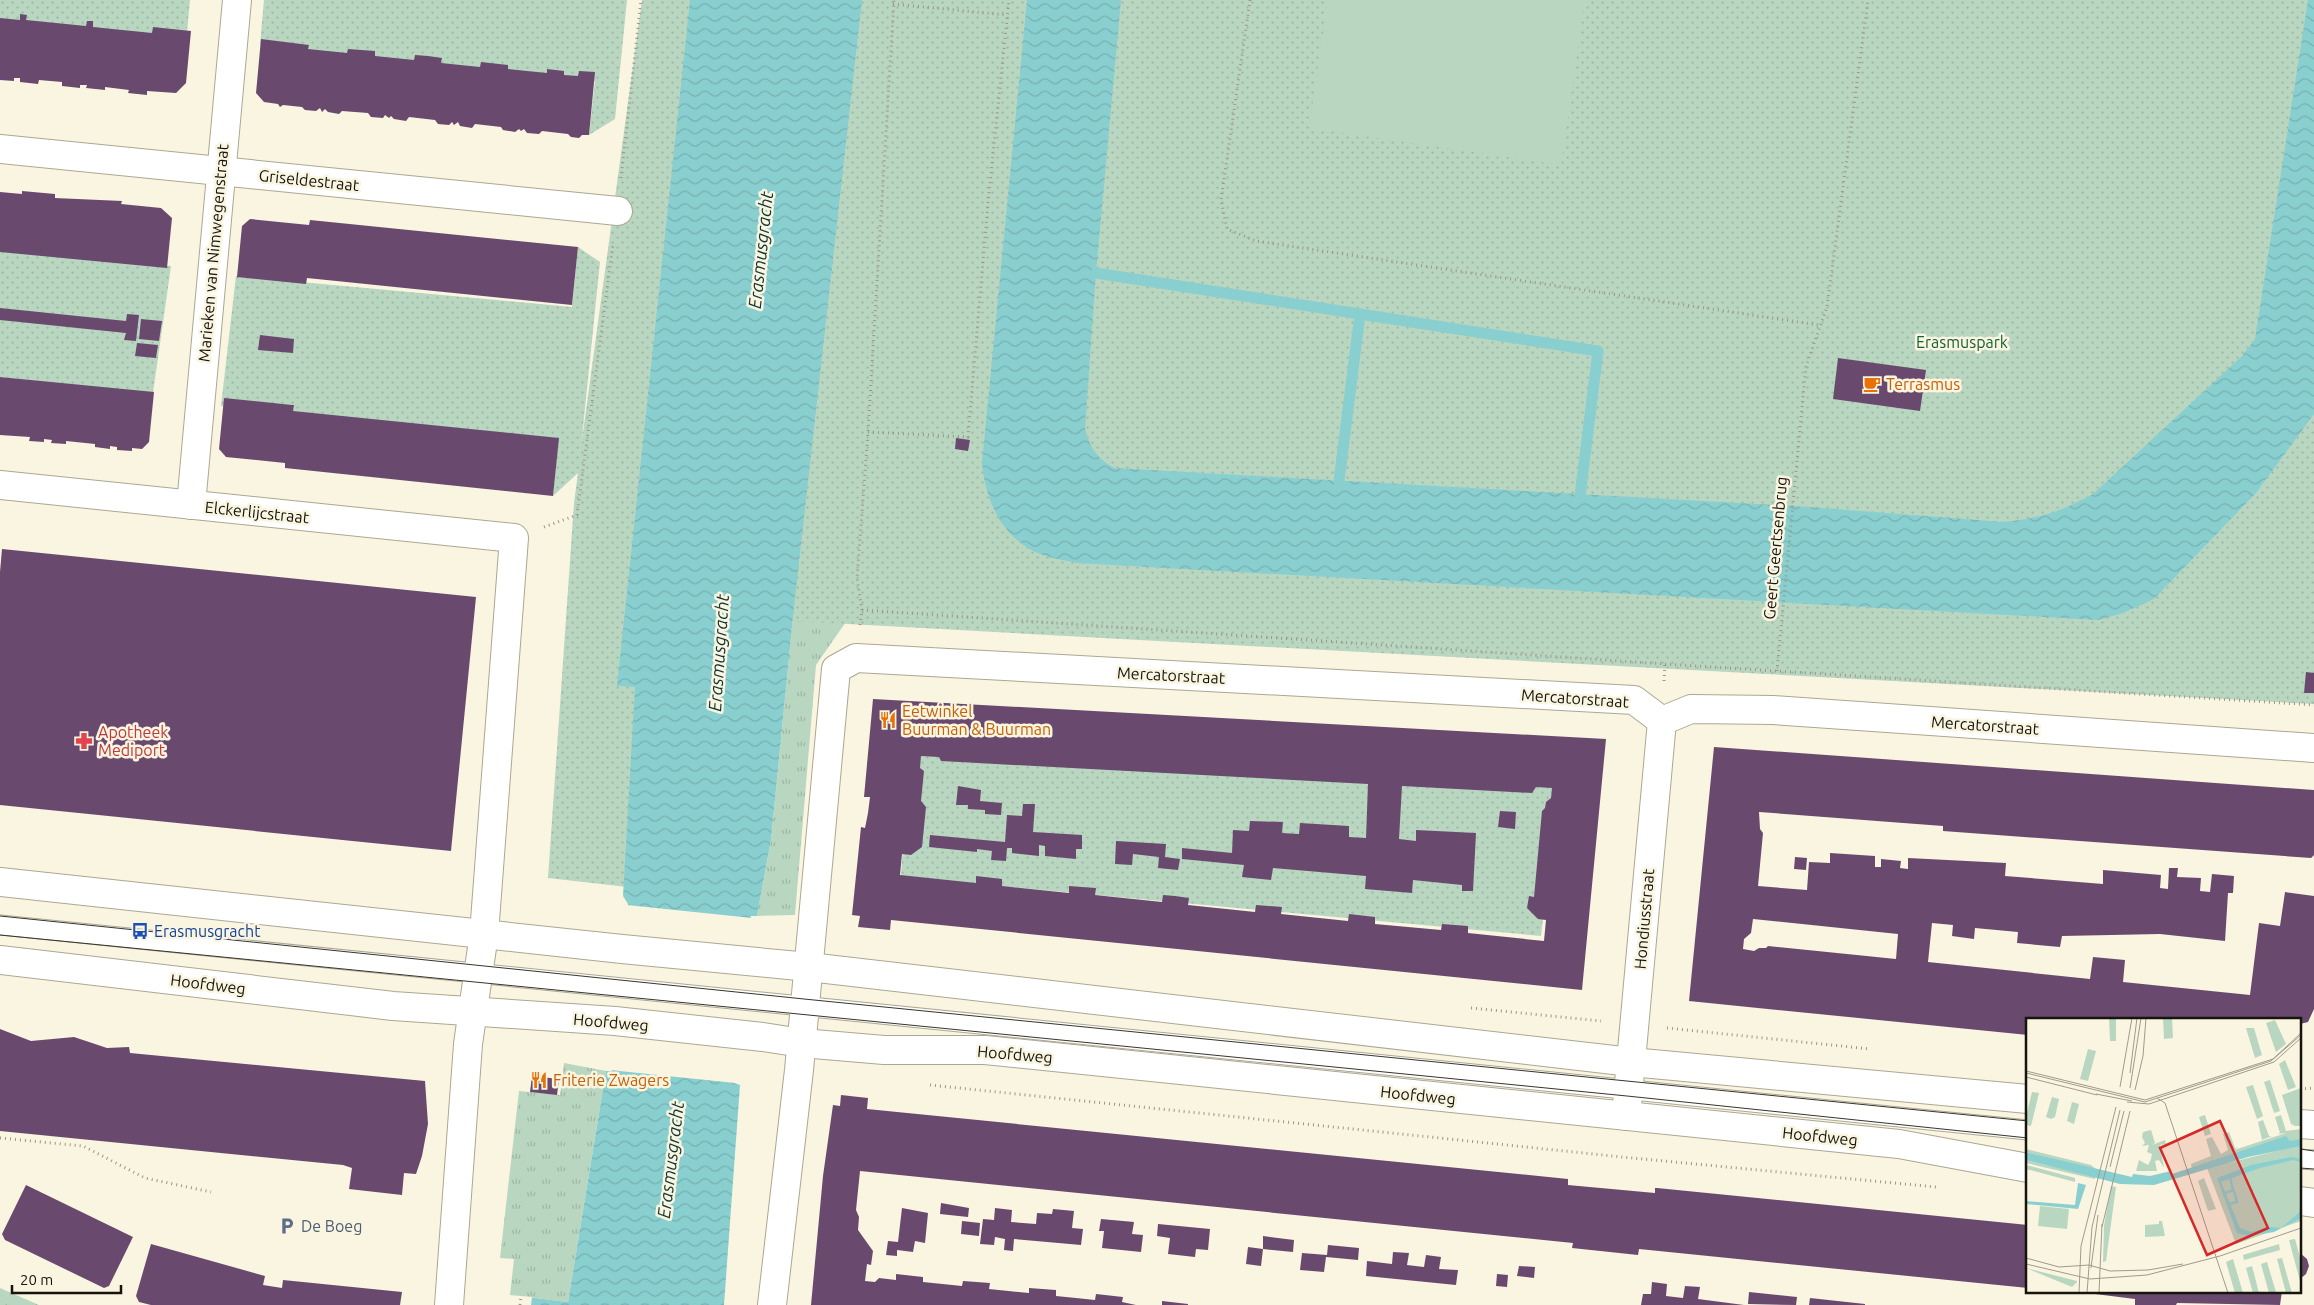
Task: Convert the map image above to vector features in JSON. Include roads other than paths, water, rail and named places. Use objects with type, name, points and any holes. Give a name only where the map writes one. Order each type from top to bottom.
[{"type":"street","name":"Marieken van Nimwegenstraat","points":[[190,505],[237,0]]},
{"type":"street","name":"Griseldestraat","points":[[0,149],[618,211]]},
{"type":"street","name":"Elckerlijcstraat","points":[[0,485],[514,538],[484,907],[484,934]]},
{"type":"street","name":"Mercatorstraat","points":[[809,967],[836,669],[856,658],[1634,700],[1662,721],[1691,709],[1773,710],[2314,748]]},
{"type":"street","name":"Hondiusstraat","points":[[1626,1116],[1662,721]]},
{"type":"street","points":[[0,882],[622,949],[748,960],[1631,1062],[2026,1098]]},
{"type":"street","points":[[449,1305],[467,1054],[484,934]]},
{"type":"street","name":"Hoofdweg","points":[[0,960],[393,1006],[472,1013],[615,1021],[802,1043],[884,1050],[985,1050],[1899,1144],[2026,1168]]},
{"type":"street","points":[[772,1305],[809,967]]},
{"type":"lane","name":"Hoofdweg","points":[[0,925],[2026,1130]]},
{"type":"water","points":[[690,0],[862,0],[794,607],[771,840],[757,916],[751,916],[734,1083],[740,1085],[724,1305],[509,1305],[510,1295],[568,1302],[606,1071],[612,1071],[628,904],[623,896],[635,687],[617,686]]},
{"type":"water","points":[[1027,0],[1121,0],[1096,273],[1085,428],[1089,441],[1095,451],[1114,468],[1809,507],[2004,522],[2040,516],[2060,510],[2093,494],[2242,356],[2255,339],[2308,0],[2314,0],[2314,414],[2256,493],[2154,599],[2123,613],[2098,620],[1077,563],[1047,556],[1029,549],[1007,530],[992,505],[987,492],[982,463]]},
{"type":"waterway","points":[[1096,273],[1360,314],[1339,481]]},
{"type":"waterway","points":[[1360,314],[1598,351],[1580,496]]},
{"type":"tram line","points":[[0,916],[804,999],[2026,1121]]},
{"type":"tram line","points":[[0,935],[1627,1096],[2026,1138]]},
{"type":"tram line","points":[[2302,1149],[2314,1151]]},
{"type":"tram line","points":[[2302,1168],[2314,1169]]},
{"type":"place","name":"Terrasmus","points":[[1872,384]]},
{"type":"place","name":"Eetwinkel Buurman & Buurman","points":[[888,720]]},
{"type":"place","name":"Apotheek Mediport","points":[[84,741]]},
{"type":"place","name":"Erasmusgracht","points":[[140,931]]},
{"type":"place","name":"Friterie Zwagers","points":[[539,1080]]},
{"type":"place","name":"De Boeg","points":[[287,1226]]},
{"type":"park label","name":"Erasmuspark","points":[[1962,342]]}]
